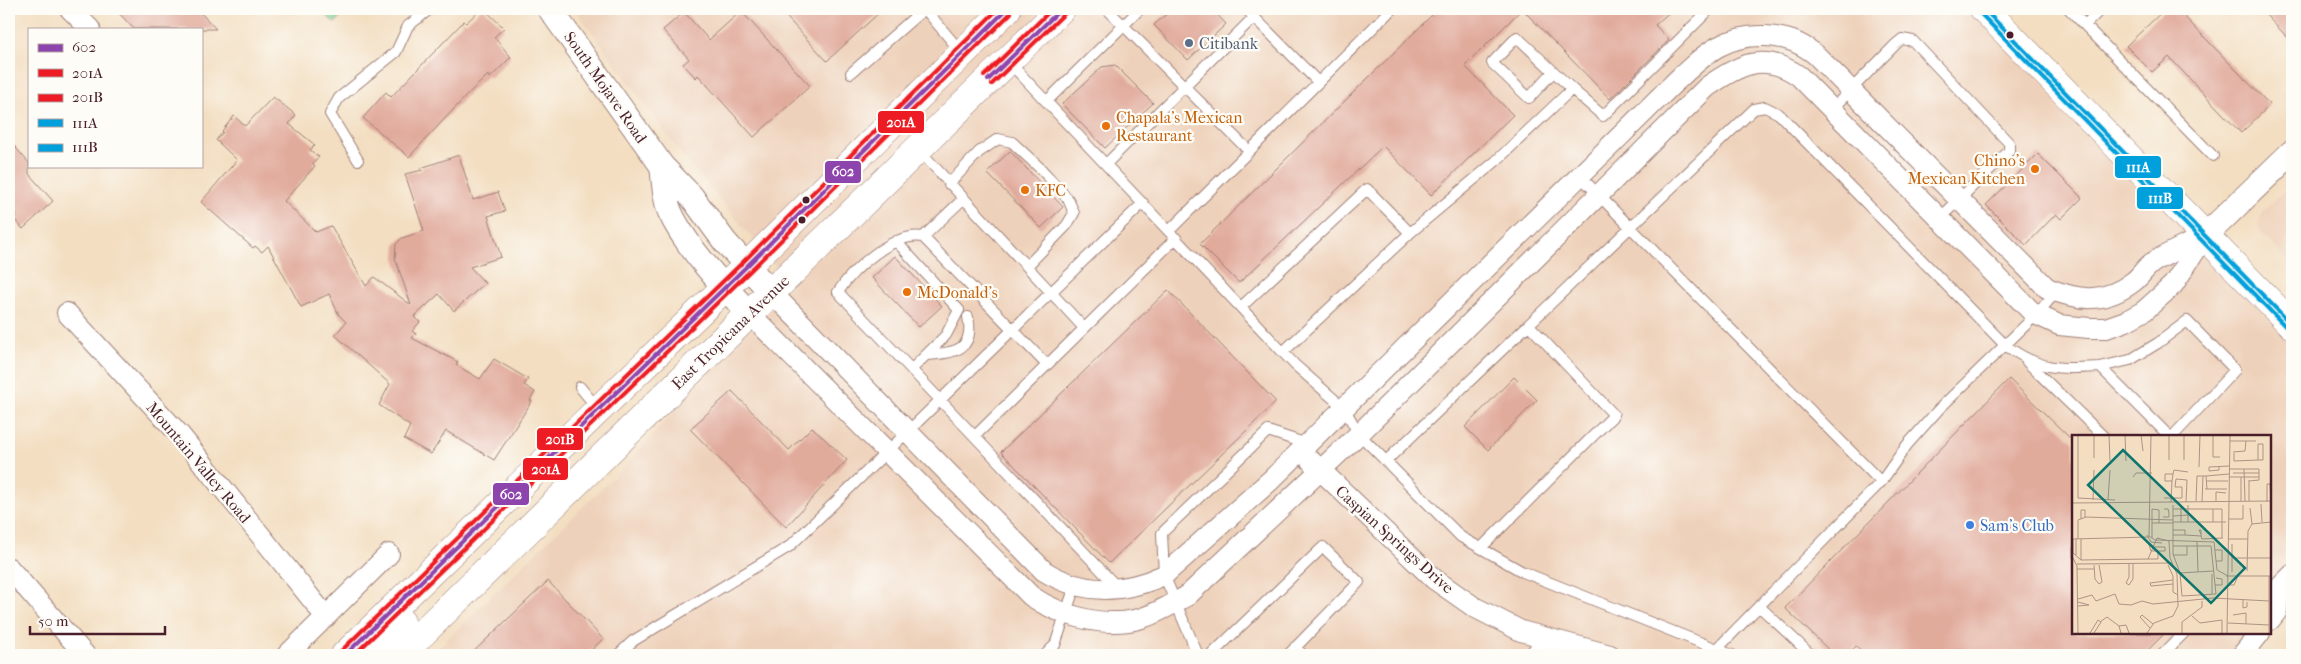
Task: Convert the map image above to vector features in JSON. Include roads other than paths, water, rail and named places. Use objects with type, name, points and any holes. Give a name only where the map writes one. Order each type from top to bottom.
[{"type":"main road","points":[[345,655],[747,266],[1007,9]]},
{"type":"main road","points":[[1008,61],[1007,51],[1011,39],[1037,9]]},
{"type":"main road","name":"East Tropicana Avenue","points":[[400,655],[1061,9]]},
{"type":"main road","points":[[1984,9],[2292,325]]},
{"type":"main road","points":[[375,655],[441,572],[454,550]]},
{"type":"street","points":[[70,9],[89,28]]},
{"type":"street","name":"South Mojave Road","points":[[550,9],[566,28],[662,166],[692,198],[720,235],[771,292]]},
{"type":"street","points":[[771,292],[1044,571],[1062,582],[1091,590],[1119,588],[1148,582],[1164,575],[1271,480],[1705,55],[1724,42],[1747,35],[1779,36],[1799,42],[1815,54],[2047,288],[2056,292],[2082,299],[2111,296],[2134,281],[2151,264],[2205,236]]},
{"type":"street","points":[[749,313],[1031,596],[1046,606],[1084,620],[1140,619],[1176,602],[1194,589],[1359,434],[1707,87],[1742,66],[1767,62],[1787,68],[1799,76],[2037,314],[2059,325],[2106,328],[2126,321],[2144,311],[2173,285],[2205,236],[2292,152]]},
{"type":"street","name":"South Mojave Road","points":[[662,166],[670,211],[693,247],[724,287],[749,313]]},
{"type":"street","name":"Mountain Valley Road","points":[[67,313],[180,435],[326,617]]},
{"type":"street","name":"Caspian Springs Drive","points":[[1304,448],[1320,471],[1434,579],[1474,608],[1521,630],[1541,647],[1610,655]]},
{"type":"street","points":[[287,655],[390,554]]},
{"type":"street","points":[[9,568],[85,655]]},
{"type":"street","points":[[2280,612],[2279,588],[2292,575]]},
{"type":"street","points":[[2242,655],[2259,634]]},
{"type":"lane","points":[[358,160],[330,114],[339,98],[396,52],[408,26],[430,9]]},
{"type":"lane","points":[[851,73],[925,9],[962,53]]},
{"type":"lane","points":[[1107,9],[1249,151]]},
{"type":"lane","points":[[1047,101],[1140,9]]},
{"type":"lane","points":[[1246,9],[1318,82]]},
{"type":"lane","points":[[976,435],[1084,328],[1249,151],[1392,9]]},
{"type":"lane","points":[[1553,72],[1529,98],[1492,63],[1517,37],[1602,116],[1710,9]]},
{"type":"lane","points":[[2069,9],[2213,156]]},
{"type":"lane","points":[[2085,25],[2101,9]]},
{"type":"lane","points":[[1106,164],[1254,17]]},
{"type":"lane","points":[[1832,109],[1896,44],[1902,39],[1913,41],[2009,143],[2009,151],[1940,218]]},
{"type":"lane","points":[[1008,61],[1283,352],[1344,408],[1359,434],[1461,537],[1523,572],[1732,655]]},
{"type":"lane","points":[[1283,352],[1410,234],[1496,161],[1572,89]]},
{"type":"lane","points":[[1386,461],[1754,109],[1764,107],[1780,114],[2005,345],[2024,359],[2103,435]]},
{"type":"lane","points":[[949,184],[979,152],[998,139],[1012,142],[1042,170],[1068,198],[1074,213],[1067,225],[1027,266]]},
{"type":"lane","points":[[917,149],[1084,328]]},
{"type":"lane","points":[[1580,176],[1881,482]]},
{"type":"lane","points":[[1241,308],[1366,188],[1410,234]]},
{"type":"lane","points":[[922,237],[963,199]]},
{"type":"lane","points":[[618,655],[633,641],[790,546],[906,431],[1143,203]]},
{"type":"lane","points":[[1047,365],[1013,328],[922,237],[914,235],[896,241],[874,255],[838,292],[976,435],[1119,588]]},
{"type":"lane","points":[[896,241],[960,310],[946,335],[912,369]]},
{"type":"lane","points":[[1717,649],[1881,482],[1907,445],[1939,409],[2037,314],[2056,292]]},
{"type":"lane","points":[[928,355],[953,353],[965,344],[971,330],[968,317]]},
{"type":"lane","points":[[2024,359],[2050,368],[2100,367],[2130,360],[2158,343],[2187,321],[2235,370],[2172,435]]},
{"type":"lane","points":[[1481,548],[1614,415],[1529,325]]},
{"type":"lane","points":[[2100,367],[2170,435]]},
{"type":"lane","points":[[580,386],[599,410]]},
{"type":"lane","points":[[1198,655],[1164,575],[1162,533],[1268,431],[1304,448]]},
{"type":"lane","points":[[1211,655],[1323,547],[1359,582],[1299,651],[1288,655]]},
{"type":"lane","points":[[1045,655],[1055,645],[1075,586]]},
{"type":"lane","points":[[1760,606],[1811,655]]},
{"type":"lane","points":[[2162,655],[2183,634]]},
{"type":"place","name":"Citibank","points":[[1189,43]]},
{"type":"place","name":"Chapala's Mexican Restaurant","points":[[1106,126]]},
{"type":"place","name":"Chino's Mexican Kitchen","points":[[2035,169]]},
{"type":"place","name":"KFC","points":[[1025,190]]},
{"type":"place","name":"McDonald's","points":[[907,292]]},
{"type":"place","name":"Sam's Club","points":[[1970,525]]}]
